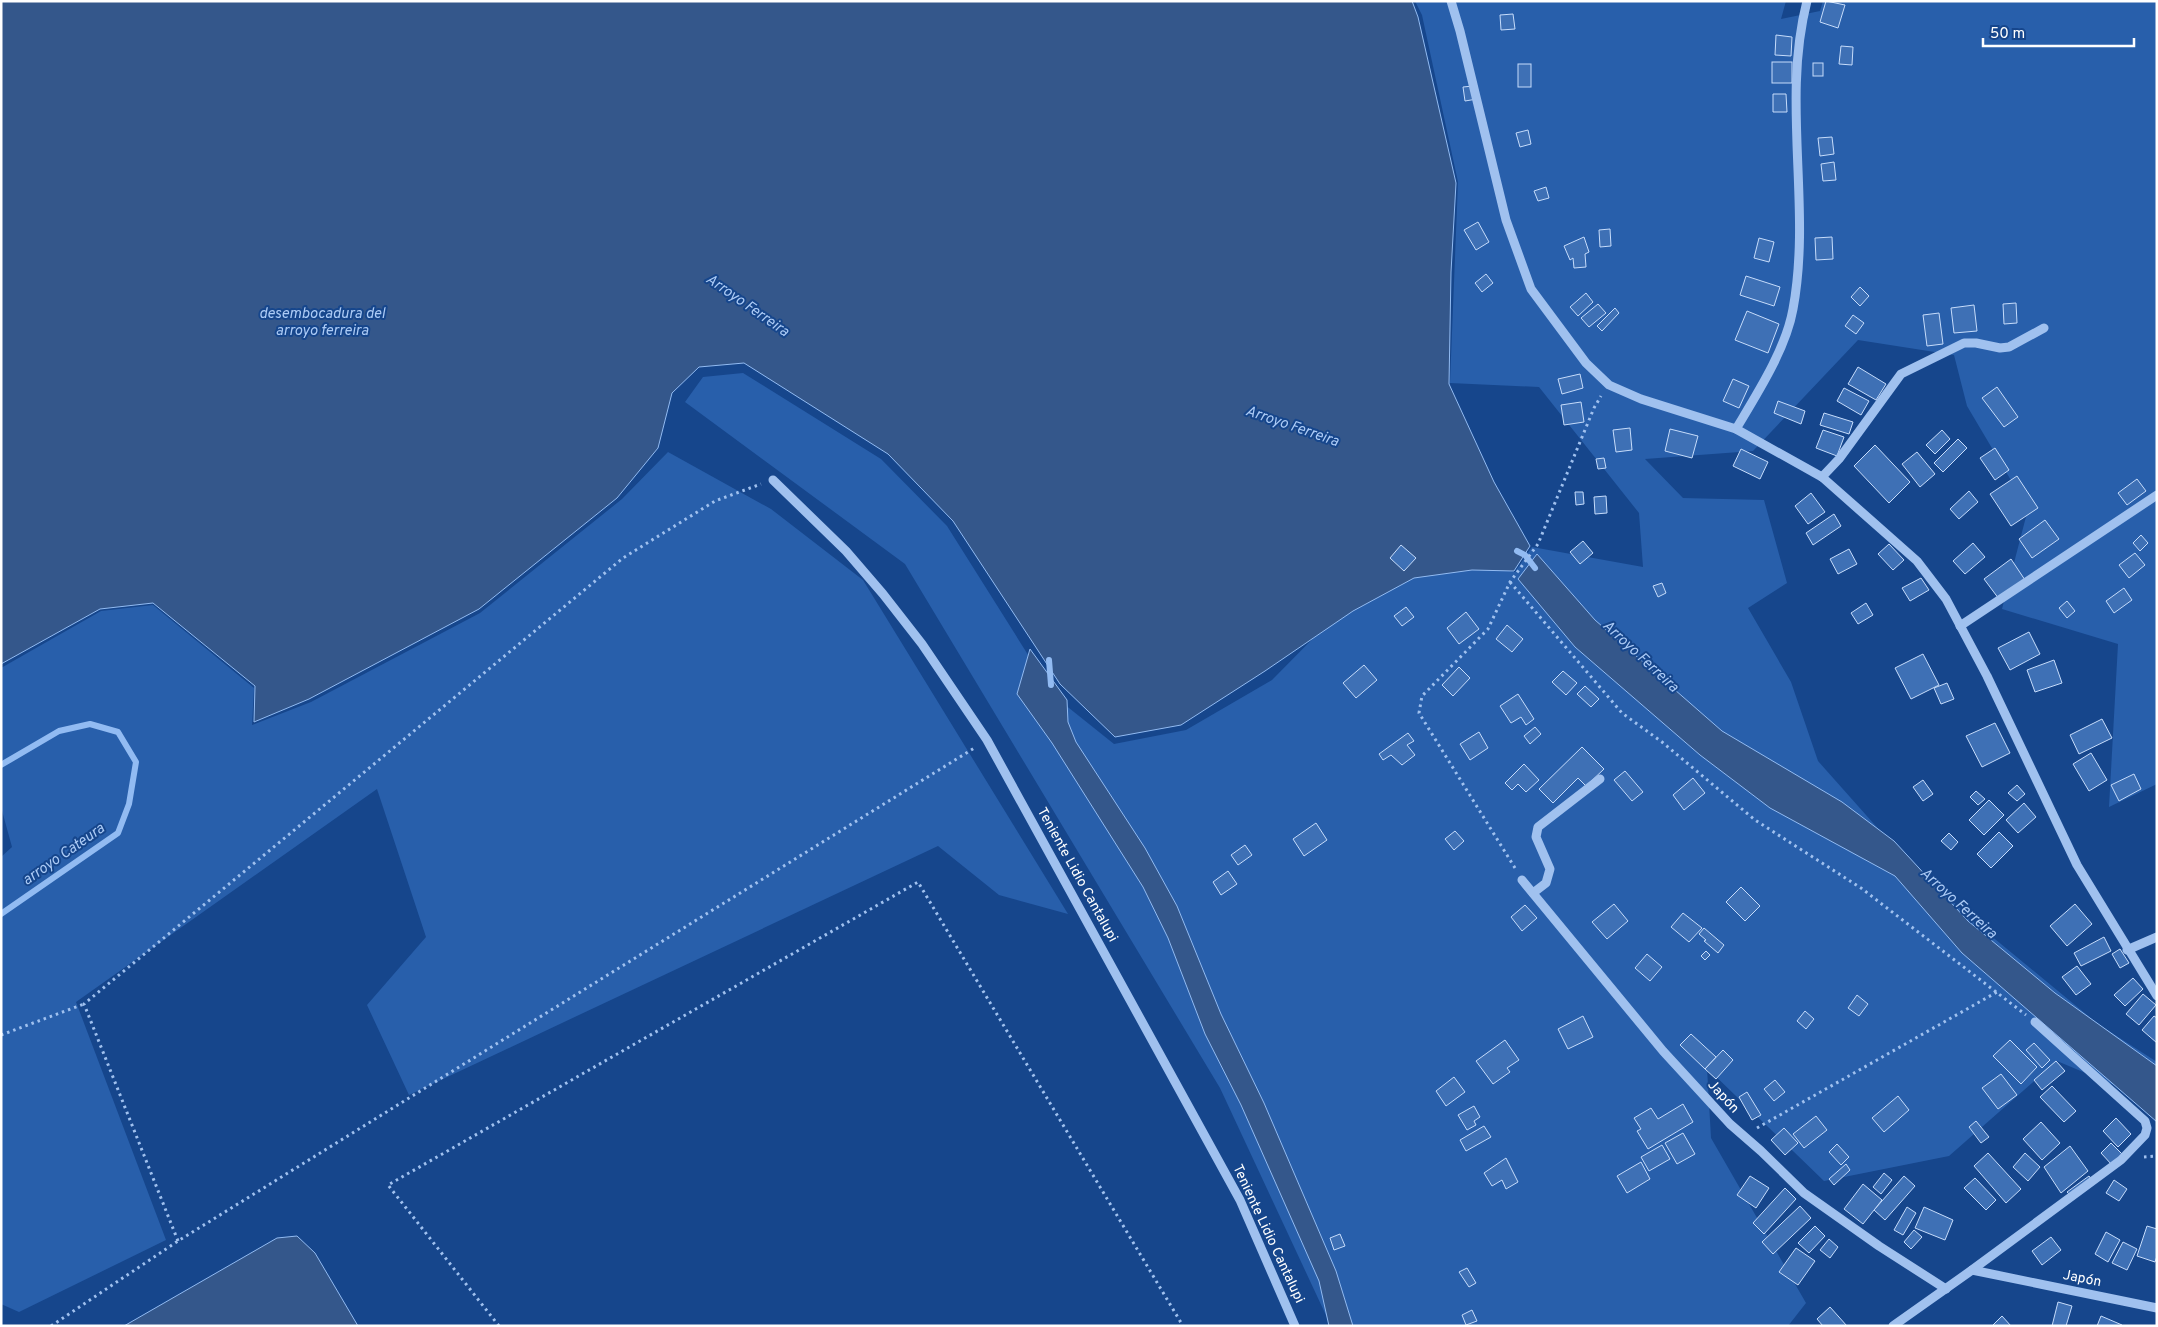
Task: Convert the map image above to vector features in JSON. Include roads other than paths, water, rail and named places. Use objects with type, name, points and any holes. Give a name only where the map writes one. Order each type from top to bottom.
[{"type":"street","points":[[1451,1],[1506,220],[1531,289],[1586,363],[1608,386],[1642,400],[1736,429],[1822,477],[1917,560],[1946,599],[1987,676],[2077,865],[2127,950],[2157,996]]},
{"type":"street","points":[[1736,429],[1761,387],[1779,350],[1793,310],[1799,227],[1796,84],[1799,30],[1807,1]]},
{"type":"street","points":[[1822,477],[1901,374],[1964,343],[1976,343],[2000,348],[2009,347],[2044,328]]},
{"type":"street","name":"Teniente Lidio Cantalupi","points":[[773,480],[846,552],[883,594],[922,644],[987,740],[1240,1200],[1294,1326]]},
{"type":"street","points":[[1960,626],[2157,495]]},
{"type":"street","points":[[1533,893],[1546,883],[1550,869],[1536,837],[1538,827],[1600,779]]},
{"type":"street","name":"Japón","points":[[1522,880],[1663,1051],[1730,1124],[1804,1193],[1946,1289]]},
{"type":"street","points":[[2127,950],[2157,937]]},
{"type":"street","points":[[1893,1326],[2121,1160],[2145,1135],[2147,1128],[2145,1121],[2035,1022]]},
{"type":"street","name":"Japón","points":[[1972,1270],[2157,1308]]},
{"type":"water","name":"desembocadura del arroyo ferreira","points":[[1,1],[1412,1],[1418,17],[1456,183],[1451,272],[1449,384],[1494,482],[1530,546],[1514,571],[1472,570],[1414,578],[1353,611],[1181,725],[1115,737],[1060,684],[953,521],[888,454],[744,363],[699,367],[672,393],[658,448],[617,498],[479,609],[309,699],[254,722],[255,686],[153,603],[100,609],[1,664]]},
{"type":"water","points":[[1537,554],[1595,620],[1722,731],[1842,802],[1894,841],[1968,921],[2055,993],[2157,1066],[2157,1122],[1962,953],[1895,876],[1770,808],[1700,755],[1575,647],[1518,579]]},
{"type":"water","points":[[1030,649],[1067,700],[1068,722],[1076,742],[1145,848],[1177,906],[1221,1014],[1264,1103],[1336,1271],[1353,1326],[1329,1326],[1319,1281],[1241,1105],[1205,1034],[1168,938],[1143,887],[1052,743],[1017,694]]},
{"type":"water","points":[[297,1236],[315,1253],[358,1326],[124,1326],[277,1238]]},
{"type":"waterway","name":"Arroyo Ferreira","points":[[1517,551],[1525,555],[1535,568]]},
{"type":"waterway","points":[[1049,660],[1051,685]]},
{"type":"waterway","name":"arroyo Cateura","points":[[1,765],[59,731],[90,724],[118,732],[136,762],[129,804],[118,833],[1,914]]}]
